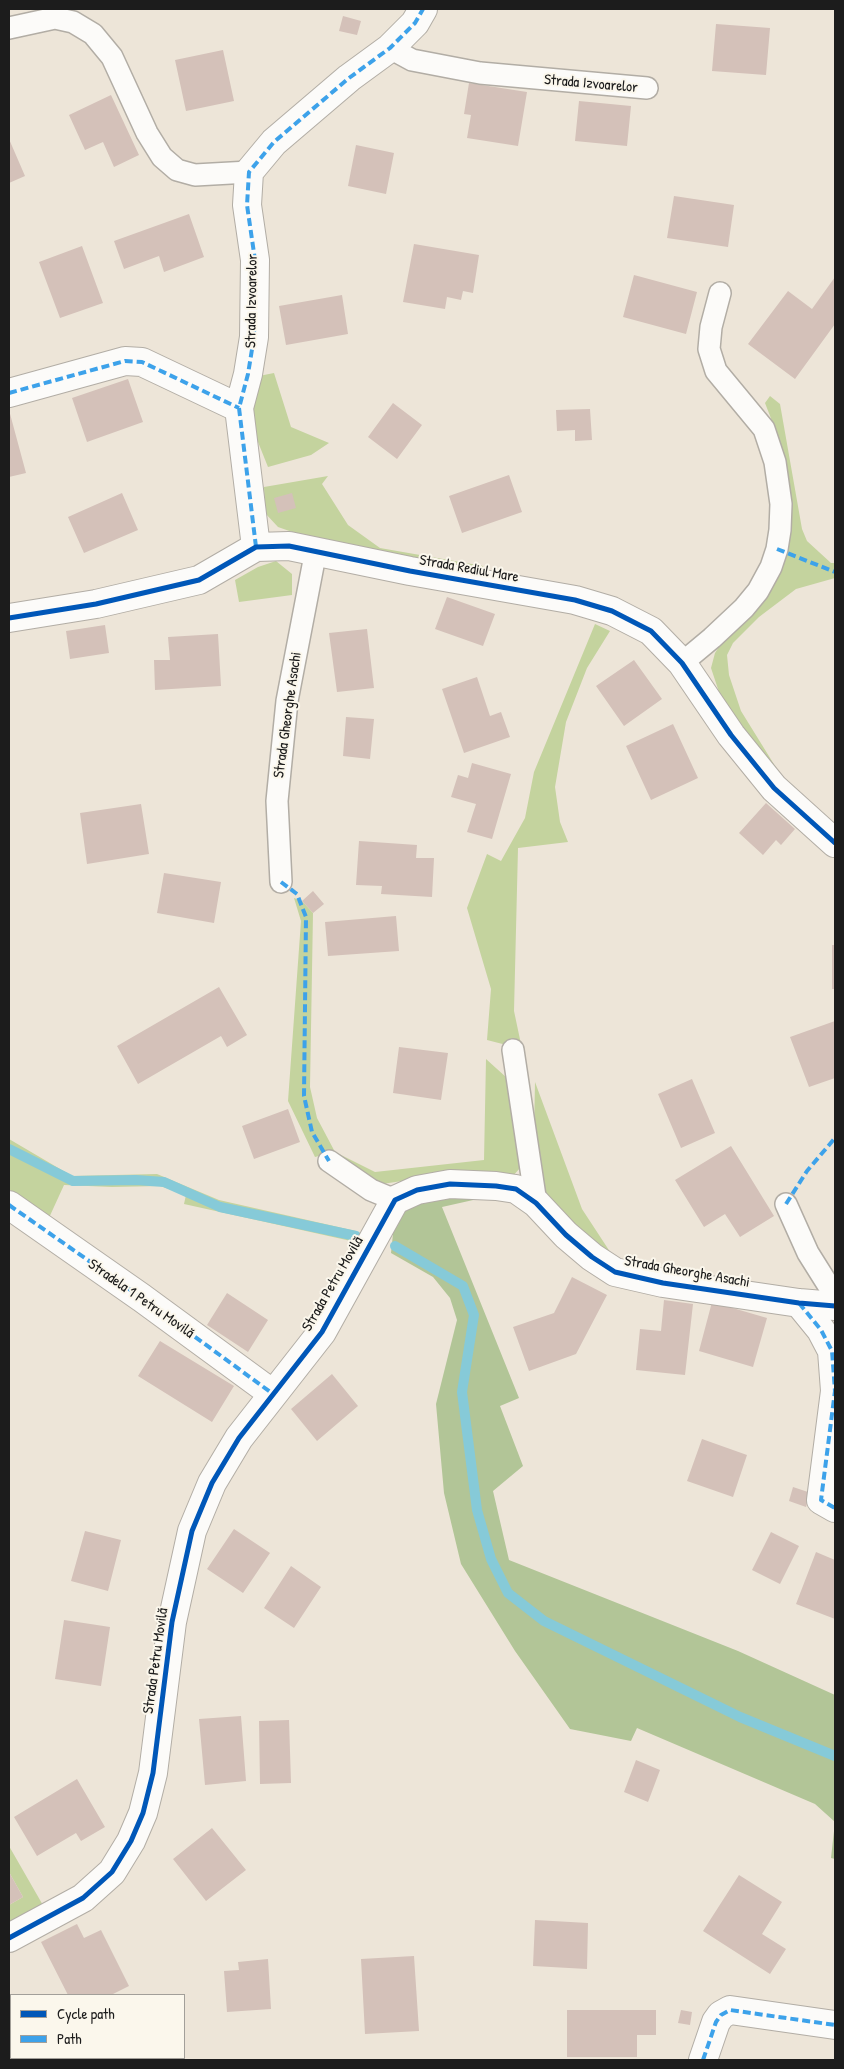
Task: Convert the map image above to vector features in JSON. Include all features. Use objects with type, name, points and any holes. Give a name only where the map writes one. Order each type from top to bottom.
[{"type":"street","points":[[249,172],[274,142],[349,78],[390,48],[415,23],[424,9]]},
{"type":"street","name":"Strada Izvoarelor","points":[[249,172],[247,205],[255,260],[254,338],[248,374],[239,408],[256,547]]},
{"type":"street","points":[[9,393],[125,362],[142,362],[239,408]]},
{"type":"street","name":"Strada Rediul Mare","points":[[9,618],[96,604],[199,580],[256,547],[289,546],[316,550],[410,571],[575,600],[612,611],[650,631],[682,663],[731,735],[774,788],[835,842]]},
{"type":"street","name":"Strada Gheorghe Asachi","points":[[395,1200],[417,1190],[450,1184],[516,1189],[536,1203],[566,1235],[592,1257],[615,1272],[663,1283],[799,1303]]},
{"type":"street","name":"Strada Petru Movilă","points":[[9,1938],[83,1898],[112,1872],[131,1841],[143,1813],[153,1773],[172,1622],[192,1531],[212,1483],[239,1438],[322,1332],[395,1200]]},
{"type":"street","name":"Stradela 1 Petru Movilă","points":[[9,1205],[142,1298],[273,1394]]},
{"type":"street","points":[[799,1303],[835,1306]]},
{"type":"street","points":[[799,1303],[821,1330],[832,1351],[834,1391],[821,1500],[835,1508]]},
{"type":"street","points":[[703,2060],[716,2022],[721,2015],[730,2010],[835,2025]]},
{"type":"lane","points":[[9,28],[55,18],[73,22],[93,34],[112,57],[147,133],[162,157],[177,170],[195,175],[249,172]]},
{"type":"lane","name":"Strada Izvoarelor","points":[[390,48],[412,60],[480,73],[647,88]]},
{"type":"lane","points":[[682,663],[744,608],[753,596],[772,566],[780,530],[781,504],[775,462],[764,429],[716,371],[709,349],[711,327],[720,293]]},
{"type":"lane","name":"Strada Gheorghe Asachi","points":[[281,882],[277,801],[287,701],[316,550]]},
{"type":"lane","points":[[513,1050],[536,1203]]},
{"type":"lane","points":[[329,1161],[354,1180],[395,1200]]},
{"type":"lane","points":[[786,1204],[808,1253],[835,1296]]},
{"type":"green space","points":[[274,373],[291,427],[329,443],[311,455],[268,467],[246,412],[254,377]]},
{"type":"green space","points":[[770,396],[780,404],[802,529],[807,541],[831,563],[835,563],[835,578],[796,589],[759,617],[733,643],[727,655],[729,675],[741,711],[780,774],[758,756],[721,698],[711,668],[715,653],[722,642],[755,607],[783,568],[787,534],[786,488],[772,421],[765,403]]},
{"type":"green space","points":[[328,476],[322,484],[348,525],[380,548],[483,566],[481,574],[298,534],[278,527],[265,513],[264,487]]},
{"type":"green space","points":[[276,561],[292,574],[292,595],[239,602],[235,580],[258,567]]},
{"type":"green space","points":[[595,624],[610,631],[587,668],[566,722],[555,787],[560,822],[568,842],[518,848],[514,1011],[522,1049],[487,1040],[491,989],[467,908],[487,854],[501,861],[525,818],[534,772]]},
{"type":"green space","points":[[294,898],[302,901],[313,913],[310,1087],[317,1118],[335,1152],[315,1157],[288,1101],[301,921]]},
{"type":"green space","points":[[486,1059],[507,1078],[520,1168],[512,1177],[449,1174],[382,1184],[335,1152],[375,1172],[484,1160]]},
{"type":"green space","points":[[535,1082],[582,1209],[618,1264],[570,1230],[546,1194],[534,1134]]},
{"type":"green space","points":[[9,1139],[72,1176],[157,1174],[219,1200],[356,1231],[351,1241],[184,1204],[186,1195],[160,1186],[64,1185],[48,1220],[9,1189]]},
{"type":"green space","points":[[448,1195],[491,1196],[442,1207],[519,1398],[500,1406],[523,1466],[493,1491],[509,1560],[738,1651],[835,1695],[835,1822],[815,1804],[637,1728],[631,1741],[570,1729],[515,1651],[461,1564],[444,1493],[436,1404],[457,1320],[450,1298],[433,1277],[391,1253],[394,1224],[404,1207]]},
{"type":"green space","points":[[835,1822],[835,1859],[831,1858]]},
{"type":"green space","points":[[9,1846],[44,1907],[9,1924],[9,1905],[23,1897],[9,1872]]},
{"type":"building","points":[[343,16],[361,21],[357,35],[339,31]]},
{"type":"building","points":[[716,24],[770,28],[766,75],[712,71]]},
{"type":"building","points":[[223,50],[234,101],[186,111],[175,60]]},
{"type":"building","points":[[469,83],[527,92],[518,146],[467,138],[471,115],[464,114]]},
{"type":"building","points":[[111,95],[139,155],[114,167],[103,142],[85,150],[69,115]]},
{"type":"building","points":[[579,101],[631,106],[627,146],[575,141]]},
{"type":"building","points":[[9,139],[25,176],[9,183]]},
{"type":"building","points":[[356,145],[394,153],[386,194],[348,186]]},
{"type":"building","points":[[674,196],[734,205],[728,247],[667,238]]},
{"type":"building","points":[[189,214],[204,257],[164,272],[159,256],[124,269],[114,241]]},
{"type":"building","points":[[414,244],[479,255],[473,293],[463,291],[461,300],[447,297],[445,309],[403,302]]},
{"type":"building","points":[[82,246],[103,303],[60,318],[39,262]]},
{"type":"building","points":[[634,275],[697,292],[686,334],[623,317]]},
{"type":"building","points":[[835,277],[835,324],[795,379],[748,344],[788,291],[812,309]]},
{"type":"building","points":[[342,295],[348,334],[286,345],[279,306]]},
{"type":"building","points":[[128,379],[143,422],[87,442],[72,398]]},
{"type":"building","points":[[393,403],[422,425],[397,459],[368,437]]},
{"type":"building","points":[[590,409],[592,440],[575,441],[575,430],[557,431],[556,410]]},
{"type":"building","points":[[9,410],[26,473],[9,477]]},
{"type":"building","points":[[509,475],[522,512],[462,533],[449,496]]},
{"type":"building","points":[[122,493],[138,530],[84,553],[68,517]]},
{"type":"building","points":[[292,493],[296,508],[278,513],[274,498]]},
{"type":"building","points":[[447,597],[495,614],[483,646],[435,629]]},
{"type":"building","points":[[105,625],[109,653],[70,659],[66,631]]},
{"type":"building","points":[[367,629],[374,688],[337,692],[329,633]]},
{"type":"building","points":[[218,634],[221,686],[155,690],[154,660],[170,660],[168,637]]},
{"type":"building","points":[[634,660],[662,699],[624,726],[596,686]]},
{"type":"building","points":[[477,677],[490,716],[501,712],[510,737],[464,753],[442,689]]},
{"type":"building","points":[[346,717],[374,719],[370,759],[343,756]]},
{"type":"building","points":[[673,724],[698,778],[651,800],[626,746]]},
{"type":"building","points":[[472,763],[511,774],[492,839],[467,832],[476,804],[451,797],[458,775],[468,778]]},
{"type":"building","points":[[766,803],[795,829],[781,845],[776,840],[763,855],[739,833]]},
{"type":"building","points":[[141,804],[149,854],[87,864],[80,813]]},
{"type":"building","points":[[359,841],[417,845],[416,858],[434,858],[432,897],[381,894],[382,886],[356,885]]},
{"type":"building","points":[[164,873],[221,882],[214,923],[157,913]]},
{"type":"building","points":[[313,891],[324,904],[313,913],[302,901]]},
{"type":"building","points":[[396,916],[399,951],[328,956],[325,922]]},
{"type":"building","points":[[832,945],[835,945],[835,989],[832,989]]},
{"type":"building","points":[[219,987],[247,1035],[227,1047],[221,1036],[138,1084],[117,1046]]},
{"type":"building","points":[[835,1021],[835,1078],[809,1087],[790,1037]]},
{"type":"building","points":[[399,1047],[448,1053],[441,1100],[393,1093]]},
{"type":"building","points":[[692,1079],[715,1133],[681,1148],[658,1094]]},
{"type":"building","points":[[288,1109],[300,1142],[254,1159],[242,1126]]},
{"type":"building","points":[[731,1146],[774,1216],[740,1237],[725,1214],[704,1227],[675,1180]]},
{"type":"building","points":[[572,1277],[607,1295],[576,1354],[529,1371],[513,1327],[554,1313]]},
{"type":"building","points":[[227,1293],[268,1320],[248,1352],[207,1325]]},
{"type":"building","points":[[664,1300],[693,1304],[685,1375],[636,1370],[640,1329],[661,1331]]},
{"type":"building","points":[[712,1302],[767,1318],[753,1367],[699,1351]]},
{"type":"building","points":[[160,1341],[234,1386],[212,1422],[138,1376]]},
{"type":"building","points":[[332,1374],[358,1406],[317,1441],[291,1409]]},
{"type":"building","points":[[702,1439],[747,1455],[733,1497],[687,1481]]},
{"type":"building","points":[[793,1487],[811,1493],[806,1507],[789,1501]]},
{"type":"building","points":[[234,1529],[270,1553],[243,1593],[207,1569]]},
{"type":"building","points":[[85,1531],[121,1540],[108,1591],[71,1581]]},
{"type":"building","points":[[771,1532],[799,1546],[780,1584],[752,1570]]},
{"type":"building","points":[[816,1552],[835,1560],[835,1619],[796,1604]]},
{"type":"building","points":[[291,1566],[321,1587],[294,1628],[264,1608]]},
{"type":"building","points":[[64,1620],[110,1627],[101,1686],[55,1679]]},
{"type":"building","points":[[241,1716],[246,1781],[205,1785],[199,1719]]},
{"type":"building","points":[[289,1720],[291,1783],[260,1784],[259,1721]]},
{"type":"building","points":[[636,1760],[660,1770],[648,1802],[624,1792]]},
{"type":"building","points":[[77,1779],[105,1827],[81,1841],[76,1833],[37,1856],[14,1817]]},
{"type":"building","points":[[212,1828],[246,1870],[206,1901],[173,1859]]},
{"type":"building","points":[[9,1872],[23,1897],[9,1905]]},
{"type":"building","points":[[739,1875],[782,1902],[762,1934],[786,1949],[770,1974],[703,1931]]},
{"type":"building","points":[[535,1920],[588,1923],[587,1969],[533,1966]]},
{"type":"building","points":[[77,1924],[84,1938],[101,1930],[129,1986],[113,1994],[67,1994],[41,1942]]},
{"type":"building","points":[[414,1956],[419,2031],[365,2034],[361,1959]]},
{"type":"building","points":[[268,1959],[271,2009],[227,2012],[224,1971],[239,1970],[238,1962]]},
{"type":"building","points":[[567,2010],[656,2010],[656,2035],[637,2035],[637,2057],[567,2057]]},
{"type":"building","points":[[681,2010],[692,2012],[690,2025],[678,2023]]},
{"type":"waterway","points":[[9,1149],[73,1181],[136,1180],[164,1182],[220,1207],[356,1236]]},
{"type":"waterway","points":[[395,1246],[463,1286],[474,1315],[462,1392],[477,1510],[491,1559],[508,1593],[544,1621],[740,1717],[835,1756]]},
{"type":"marked path","points":[[256,547],[239,408],[248,374],[254,337],[255,260],[247,205],[249,172],[274,142],[349,78],[390,48],[415,23],[423,9]]},
{"type":"marked path","points":[[9,393],[125,361],[142,362],[239,408]]},
{"type":"marked path","points":[[777,549],[835,572]]},
{"type":"marked path","points":[[281,882],[297,894],[306,917],[304,1096],[312,1132],[329,1161]]},
{"type":"marked path","points":[[786,1204],[807,1171],[835,1138]]},
{"type":"marked path","points":[[9,1205],[142,1298],[273,1394]]},
{"type":"marked path","points":[[799,1303],[821,1330],[832,1351],[835,1391],[821,1500],[835,1508]]},
{"type":"marked path","points":[[703,2060],[716,2022],[721,2015],[730,2010],[835,2025]]},
{"type":"cycle path","points":[[9,618],[96,604],[199,580],[256,547],[289,546],[410,571],[575,600],[612,611],[651,631],[682,663],[731,735],[774,788],[835,843]]},
{"type":"cycle path","points":[[9,1938],[83,1898],[112,1872],[131,1841],[143,1813],[153,1773],[172,1622],[192,1531],[212,1483],[239,1438],[322,1332],[395,1200],[417,1190],[450,1184],[516,1189],[536,1203],[566,1235],[592,1257],[615,1272],[663,1283],[799,1303],[835,1306]]}]
